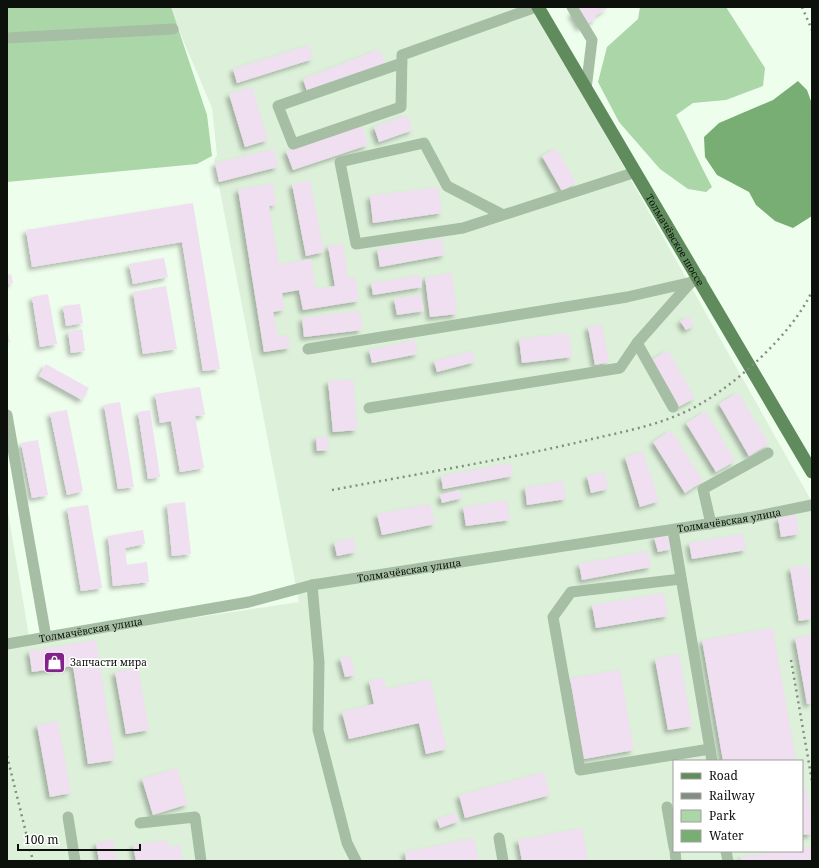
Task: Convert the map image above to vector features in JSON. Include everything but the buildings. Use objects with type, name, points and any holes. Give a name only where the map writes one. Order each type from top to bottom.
[{"type":"main road","name":"Толмачёвское шоссе","points":[[537,7],[636,172],[696,281],[812,472]]},
{"type":"street","points":[[402,63],[278,106],[293,144],[401,107],[402,63],[402,55],[537,7]]},
{"type":"street","points":[[572,7],[592,40],[586,89]]},
{"type":"street","points":[[7,38],[173,29]]},
{"type":"street","points":[[503,215],[447,186],[424,143],[340,162],[356,244],[463,228],[636,172]]},
{"type":"street","points":[[369,408],[620,368],[637,343],[696,281]]},
{"type":"street","points":[[308,349],[627,297],[696,281]]},
{"type":"street","points":[[637,343],[673,407]]},
{"type":"street","points":[[7,415],[46,637]]},
{"type":"street","points":[[711,524],[703,489],[768,453]]},
{"type":"street","name":"Толмачёвская улица","points":[[7,644],[249,602],[312,585],[711,524],[812,505]]},
{"type":"street","points":[[673,530],[712,760]]},
{"type":"street","points":[[681,579],[571,592],[553,617],[580,770],[710,749]]},
{"type":"street","points":[[312,585],[319,662],[318,730],[347,843],[356,861]]},
{"type":"street","points":[[667,807],[673,841]]},
{"type":"street","points":[[68,817],[75,861]]},
{"type":"street","points":[[140,823],[195,817],[201,861]]},
{"type":"street","points":[[499,838],[503,861]]},
{"type":"shaded area","points":[[169,7],[534,7],[812,502],[812,861],[7,861],[7,506],[30,642],[299,602],[214,160],[217,155],[212,108]]},
{"type":"green space","points":[[7,7],[171,7],[207,115],[212,156],[197,164],[7,182]]},
{"type":"green space","points":[[640,7],[726,7],[765,68],[763,86],[726,100],[693,103],[676,115],[712,187],[706,192],[688,189],[660,169],[619,122],[598,82],[607,47],[638,19]]},
{"type":"water","points":[[798,81],[807,90],[812,104],[812,216],[793,228],[775,221],[756,205],[749,192],[717,175],[705,157],[704,137],[719,123],[773,100]]},
{"type":"railway","points":[[802,7],[812,30]]},
{"type":"railway","points":[[332,490],[556,447],[663,421],[704,402],[740,376],[775,343],[803,308],[812,291]]},
{"type":"railway","points":[[791,660],[812,781]]},
{"type":"railway","points":[[7,756],[33,861]]},
{"type":"place","name":"Запчасти мира","points":[[55,662]]}]
